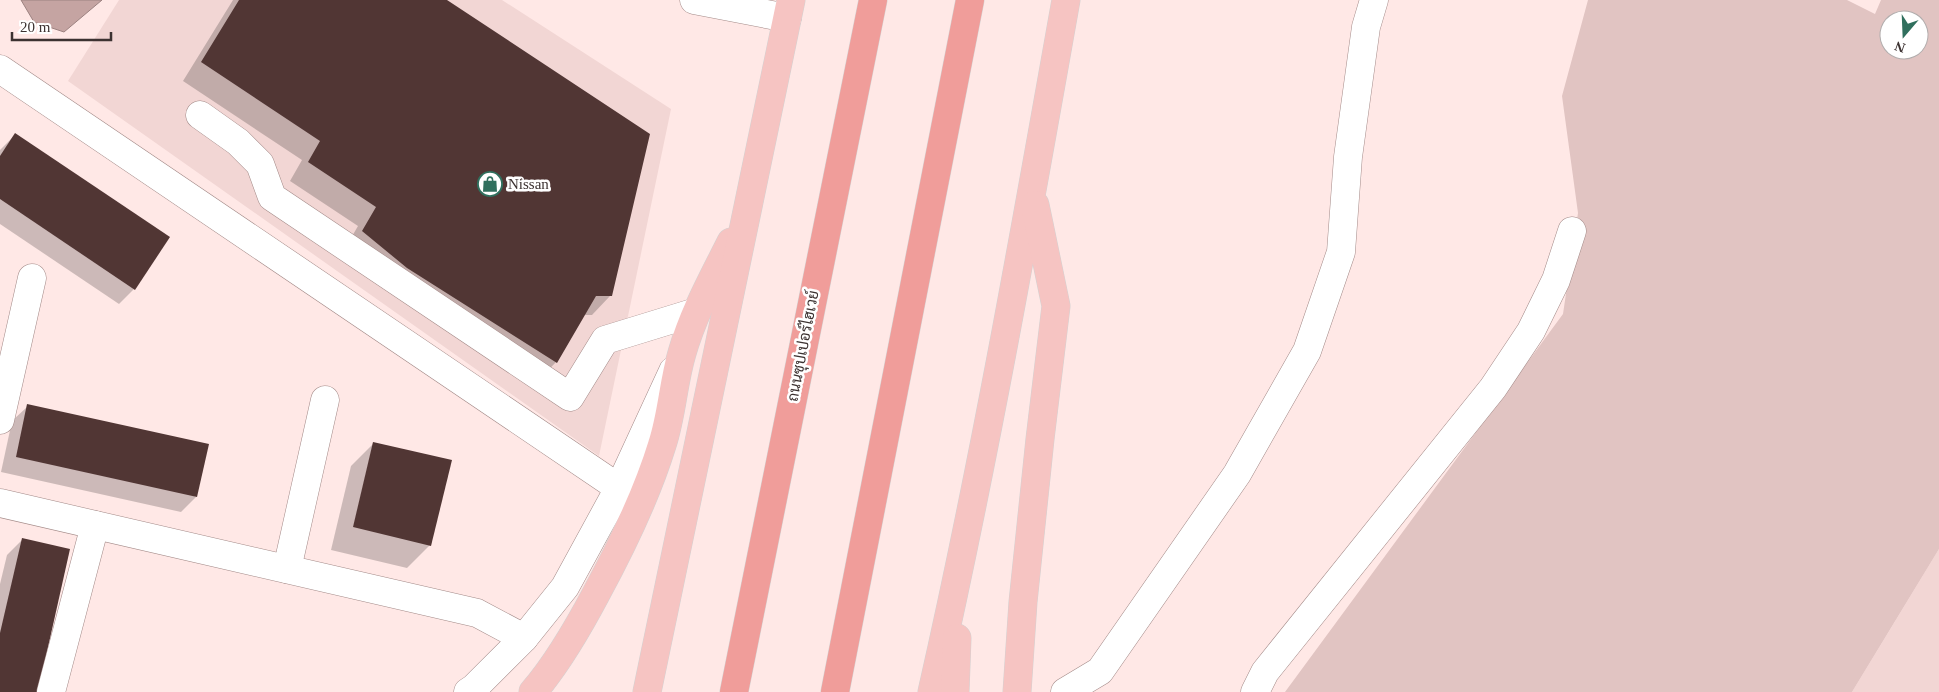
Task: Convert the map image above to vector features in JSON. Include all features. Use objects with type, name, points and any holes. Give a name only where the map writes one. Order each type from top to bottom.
[{"type":"highway","name":"ถนนซุปเปอร์ไฮเวย์","points":[[734,692],[873,0]]},
{"type":"highway","points":[[835,692],[970,0]]},
{"type":"main road","points":[[932,692],[960,569],[1032,191],[1066,0]]},
{"type":"main road","points":[[647,692],[789,9]]},
{"type":"main road","points":[[1018,692],[1024,592],[1056,306],[1032,191]]},
{"type":"main road","points":[[532,692],[545,678],[579,625],[612,565],[640,507],[663,444],[681,354],[696,312],[748,209]]},
{"type":"main road","points":[[955,692],[960,569]]},
{"type":"street","points":[[694,0],[789,9]]},
{"type":"street","points":[[1066,692],[1100,670],[1237,474],[1307,352],[1341,252],[1350,148],[1366,27],[1374,0]]},
{"type":"street","points":[[0,69],[619,488]]},
{"type":"street","points":[[200,115],[238,142],[260,164],[272,197],[570,397],[606,340],[696,312]]},
{"type":"street","points":[[1255,692],[1265,672],[1493,388],[1531,331],[1556,280],[1572,231]]},
{"type":"street","points":[[0,420],[32,278]]},
{"type":"street","points":[[468,692],[524,638],[565,587],[619,488],[681,354]]},
{"type":"street","points":[[287,569],[325,400]]},
{"type":"street","points":[[0,503],[477,613],[524,638]]},
{"type":"street","points":[[51,692],[95,525]]},
{"type":"shaded area","points":[[21,0],[102,0],[64,32],[34,22]]},
{"type":"shaded area","points":[[119,0],[502,0],[671,109],[599,456],[68,81]]},
{"type":"shaded area","points":[[1588,0],[1847,0],[1875,14],[1881,0],[1939,0],[1939,549],[1852,692],[1285,692],[1563,314],[1578,213],[1562,96]]},
{"type":"shaded area","points":[[1939,549],[1939,692],[1852,692],[1888,633]]},
{"type":"building","name":"Nissan","points":[[239,0],[447,0],[650,134],[612,296],[596,296],[557,363],[407,268],[362,231],[376,207],[308,162],[320,141],[201,62]]},
{"type":"building","points":[[15,133],[170,237],[135,290],[0,199],[0,156]]},
{"type":"building","points":[[27,404],[209,444],[197,497],[16,457]]},
{"type":"building","points":[[373,442],[452,460],[431,546],[353,527]]},
{"type":"building","points":[[22,538],[70,549],[38,692],[0,692],[0,633]]},
{"type":"place","name":"Nissan","points":[[490,184]]}]
